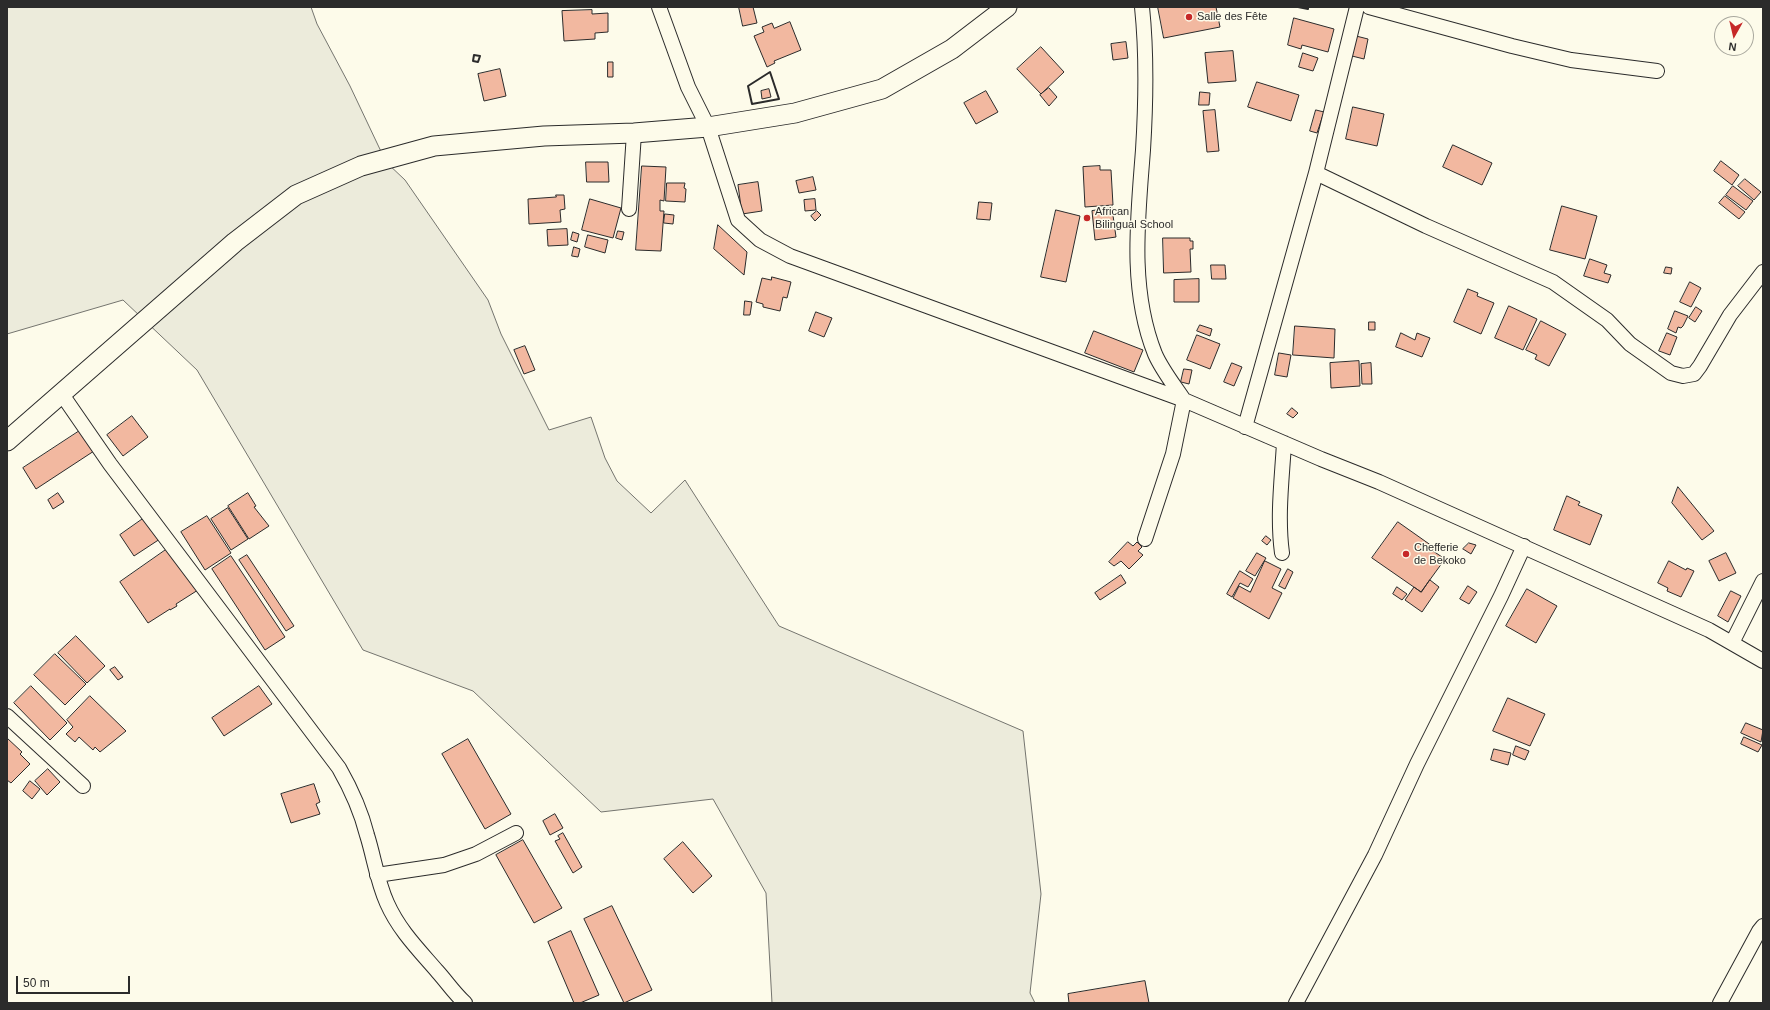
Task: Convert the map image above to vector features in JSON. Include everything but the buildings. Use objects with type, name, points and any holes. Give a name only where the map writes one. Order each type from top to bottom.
[{"type":"main road","points":[[7,441],[235,242],[296,195],[361,166],[434,146],[544,136],[634,133],[708,126],[795,113],[882,89],[952,49],[1008,7]]},
{"type":"street","points":[[659,7],[688,87],[708,126],[738,220],[760,240],[790,256],[1184,400],[1245,427],[1379,482],[1524,546],[1709,630],[1763,661]]},
{"type":"street","points":[[1142,7],[1145,38],[1146,95],[1137,242],[1140,297],[1145,324],[1156,355],[1184,400],[1173,454],[1145,539]]},
{"type":"street","points":[[1245,427],[1316,173],[1357,7]]},
{"type":"street","points":[[1369,7],[1512,46],[1571,60],[1657,70]]},
{"type":"street","points":[[629,210],[634,133]]},
{"type":"street","points":[[1316,173],[1426,226],[1552,282],[1607,320],[1630,344],[1659,365],[1671,373],[1683,376],[1694,374],[1730,315],[1763,272]]},
{"type":"street","points":[[61,393],[106,459],[339,768],[352,791],[358,806],[367,834],[377,875],[387,902],[398,925],[422,956],[465,1003]]},
{"type":"street","points":[[1282,553],[1279,535],[1279,512],[1284,443]]},
{"type":"street","points":[[1296,1003],[1375,855],[1417,764],[1501,596],[1524,546]]},
{"type":"street","points":[[1732,643],[1763,581]]},
{"type":"street","points":[[7,716],[83,786]]},
{"type":"street","points":[[377,875],[444,865],[476,854],[516,833]]},
{"type":"street","points":[[1720,1003],[1759,930],[1763,926]]},
{"type":"shaded area","points":[[7,7],[311,7],[317,24],[350,86],[386,162],[405,180],[488,300],[501,334],[549,430],[591,417],[605,458],[617,481],[651,513],[685,480],[779,626],[1023,731],[1041,894],[1030,993],[1035,1003],[772,1003],[766,893],[713,799],[601,812],[473,691],[363,650],[197,370],[123,300],[7,334]]},
{"type":"wall","points":[[1298,7],[1308,9],[1308,7]]},
{"type":"wall","points":[[474,55],[480,56],[478,62],[473,61],[474,55]]},
{"type":"wall","points":[[770,72],[779,99],[752,104],[748,86],[770,72]]},
{"type":"place","name":"Salle des Fête","points":[[1189,17]]},
{"type":"place","name":"African Bilingual School","points":[[1087,218]]},
{"type":"place","name":"Chefferie de Bekoko","points":[[1406,554]]}]
